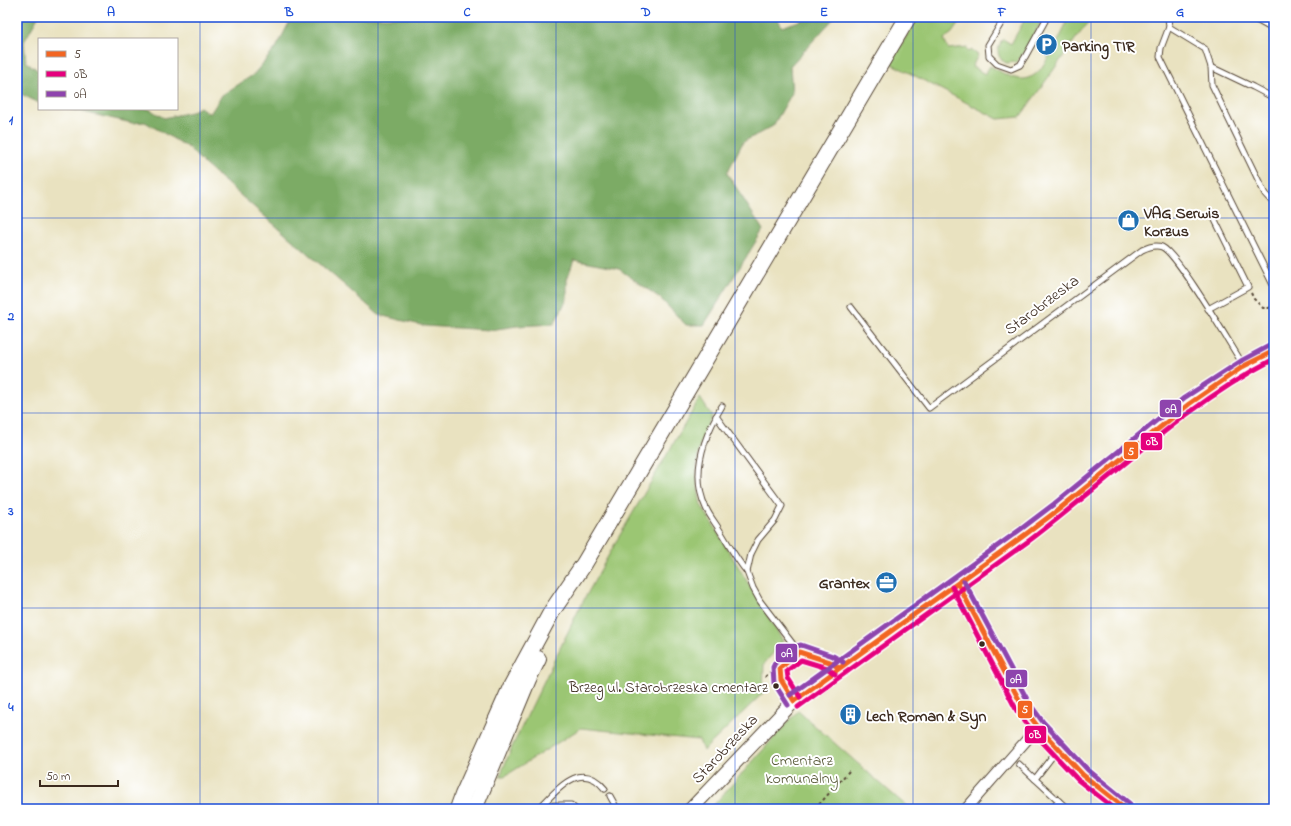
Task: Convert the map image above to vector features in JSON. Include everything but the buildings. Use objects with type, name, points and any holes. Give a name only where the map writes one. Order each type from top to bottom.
[{"type":"main road","points":[[458,809],[512,685],[552,611],[584,564],[908,17]]},
{"type":"main road","points":[[474,809],[528,679],[584,564]]},
{"type":"street","points":[[1256,17],[1273,24]]},
{"type":"street","name":"Starobrzeska","points":[[691,809],[794,701],[958,584],[1058,510],[1197,398],[1222,380],[1274,351]]},
{"type":"street","points":[[958,584],[1023,707],[1038,728],[1083,775],[1125,809]]},
{"type":"street","points":[[966,809],[1038,728]]},
{"type":"lane","points":[[1005,17],[988,46],[989,56],[997,64],[1011,69],[1020,65],[1026,57],[1046,17]]},
{"type":"lane","points":[[1168,17],[1169,27],[1161,48],[1160,57],[1274,287]]},
{"type":"lane","points":[[1169,27],[1205,49],[1211,67],[1212,85],[1265,194],[1274,204]]},
{"type":"lane","points":[[1211,67],[1274,98]]},
{"type":"lane","points":[[1208,309],[1248,287],[1213,216]]},
{"type":"lane","name":"Starobrzeska","points":[[851,307],[929,408],[1147,247],[1162,247],[1169,251],[1182,269],[1244,367]]},
{"type":"lane","points":[[722,406],[706,436],[701,455],[699,475],[701,493],[706,508],[740,564],[747,572],[760,601],[799,652],[830,662],[839,668]]},
{"type":"lane","points":[[716,416],[782,506],[775,520],[758,540],[751,554],[747,572]]},
{"type":"lane","points":[[794,701],[781,680],[780,668],[799,652]]},
{"type":"lane","points":[[1035,779],[1058,749]]},
{"type":"lane","points":[[1019,764],[1068,809]]},
{"type":"lane","points":[[538,809],[567,781],[577,777],[589,777],[602,785],[605,789]]},
{"type":"lane","points":[[610,796],[615,805],[615,809]]},
{"type":"lane","points":[[1052,809],[1059,801]]},
{"type":"lane","points":[[541,809],[548,806],[571,805],[574,809]]},
{"type":"path","points":[[1248,287],[1254,300],[1263,308],[1270,308],[1274,306]]},
{"type":"path","points":[[815,809],[849,771]]},
{"type":"green space","points":[[17,17],[38,17],[24,42],[26,62],[38,70],[38,102],[17,92]]},
{"type":"green space","points":[[292,17],[777,17],[782,27],[810,17],[835,17],[790,66],[792,93],[773,126],[743,142],[727,173],[763,230],[704,325],[686,325],[660,298],[619,269],[574,260],[567,279],[567,299],[554,324],[517,326],[490,330],[425,326],[379,315],[203,163],[189,148],[145,122],[132,123],[74,110],[151,110],[164,118],[191,112],[200,107],[210,114],[222,95],[253,75],[276,48]]},
{"type":"green space","points":[[918,17],[963,17],[952,33],[944,39],[948,49],[968,47],[966,49],[969,52],[971,50],[978,55],[972,67],[985,74],[990,66],[1011,77],[1024,79],[1031,77],[1041,69],[1064,30],[1064,17],[1093,17],[1020,117],[998,119],[890,63]]},
{"type":"green space","points":[[1023,17],[1041,17],[1041,22],[1021,57],[1016,62],[1006,63],[1000,58],[998,52],[999,46],[1003,39],[1011,44],[1025,19]]},
{"type":"green space","points":[[700,398],[712,416],[702,439],[697,459],[696,469],[698,492],[701,505],[783,641],[764,664],[763,693],[703,751],[699,740],[581,728],[505,776],[500,776],[512,747],[580,607],[617,540]]},
{"type":"green space","name":"Cmentarz komunalny","points":[[798,711],[896,797],[910,809],[710,809]]},
{"type":"transit line","name":"0A","points":[[790,695],[1021,529],[1184,398],[1241,361],[1271,345]]},
{"type":"transit line","name":"5","points":[[839,668],[830,662],[799,652],[780,668],[781,680],[794,701],[1058,510],[1189,404],[1244,366],[1274,351]]},
{"type":"transit line","name":"0B","points":[[798,707],[1030,540],[1178,421],[1241,378],[1274,359]]},
{"type":"transit line","name":"0A","points":[[964,581],[1029,703],[1043,722],[1088,770],[1130,804]]},
{"type":"transit line","name":"5","points":[[958,584],[1023,707],[1038,727],[1083,775],[1126,809]]},
{"type":"transit line","name":"0B","points":[[952,587],[1017,711],[1033,732],[1078,780],[1115,809]]},
{"type":"transit line","name":"0A","points":[[788,705],[774,683],[773,667],[775,663],[794,647],[801,645],[833,656],[843,662]]},
{"type":"transit line","name":"0B","points":[[800,697],[788,678],[787,671],[801,660],[827,668],[835,674]]},
{"type":"place","name":"Parking TIR","points":[[1046,45]]},
{"type":"place","name":"VAG Serwis Korzus","points":[[1128,221]]},
{"type":"place","name":"Grantex","points":[[886,582]]},
{"type":"place","name":"Brzeg ul. Starobrzeska cmentarz","points":[[776,686]]},
{"type":"place","name":"Lech Roman & Syn","points":[[850,715]]}]
